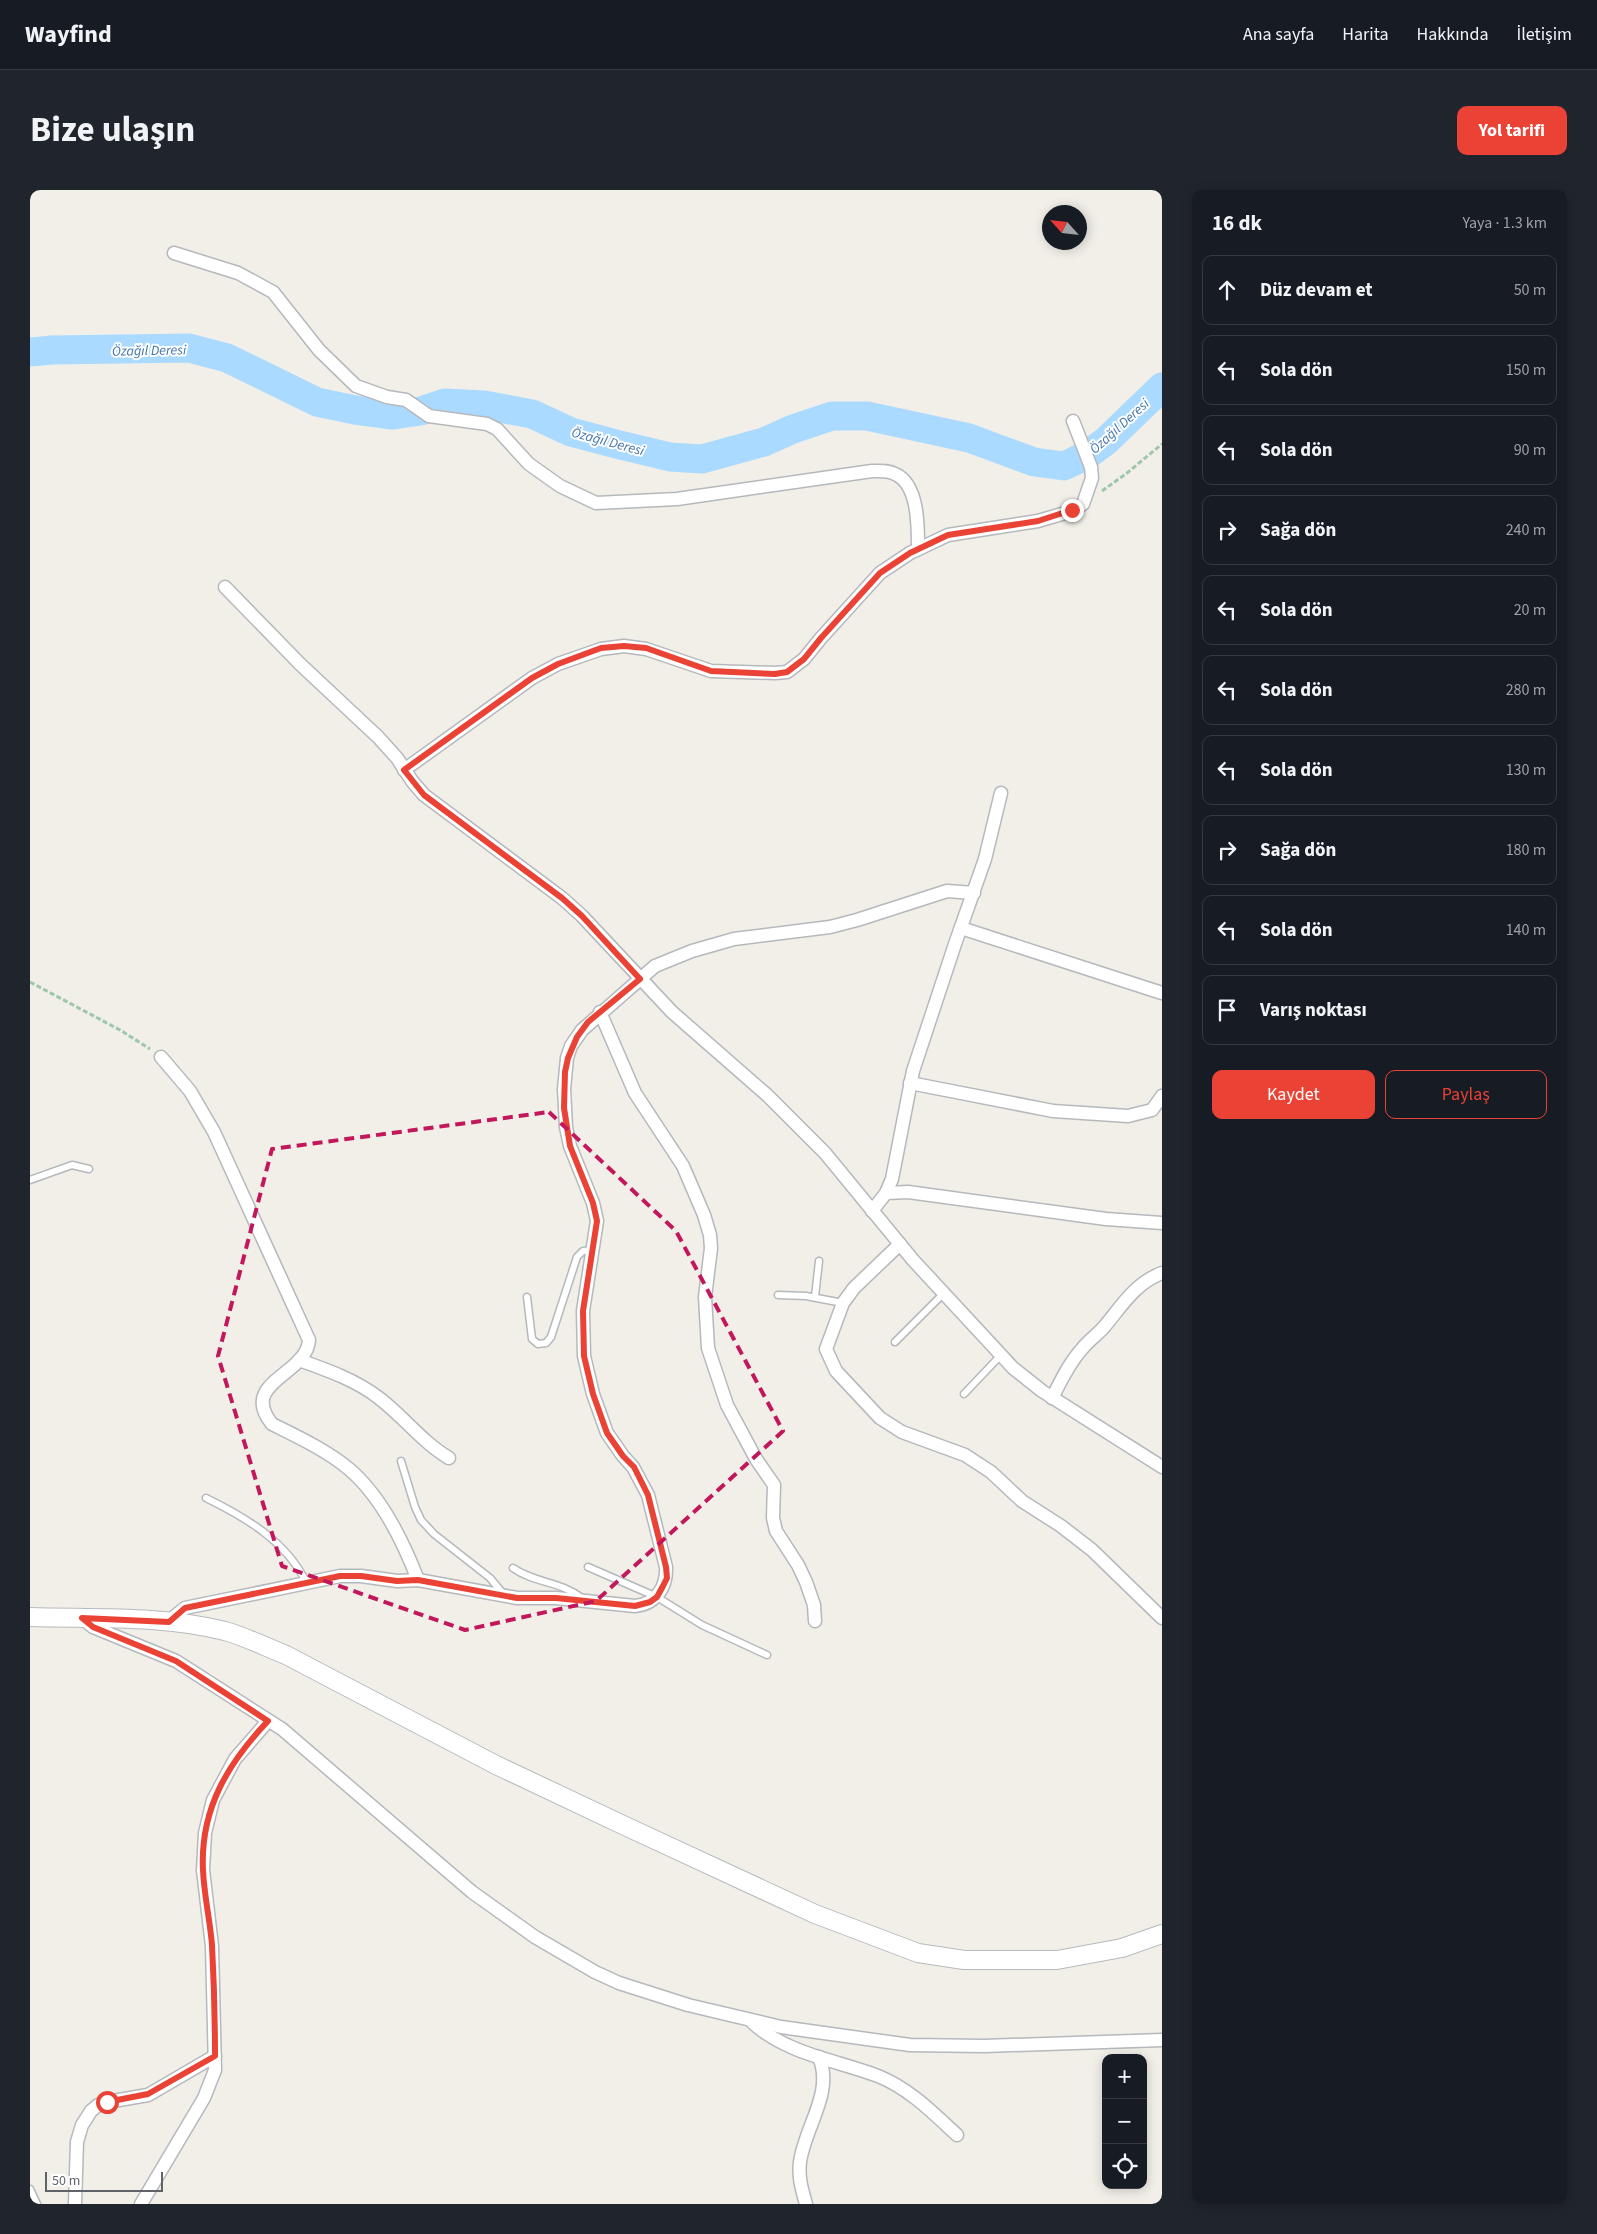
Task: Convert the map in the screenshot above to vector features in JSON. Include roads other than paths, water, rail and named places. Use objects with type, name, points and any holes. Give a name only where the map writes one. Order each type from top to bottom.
[{"type":"street","points":[[174,253],[238,273],[273,292],[319,350],[356,386],[386,398],[406,400],[430,416],[488,424],[497,429],[530,464],[560,486],[585,499],[602,504],[677,499],[872,471],[887,471],[901,478],[911,492],[918,515],[918,549]]},
{"type":"street","points":[[404,770],[532,678],[558,664],[601,648],[624,646],[646,648],[711,671],[775,674],[787,672],[804,659],[880,573],[918,549],[948,535],[1038,521],[1084,504],[1092,478],[1091,467],[1073,421]]},
{"type":"street","points":[[225,587],[300,664],[378,737],[397,758],[424,795],[562,898],[582,916],[672,1012],[796,1122],[826,1153],[900,1244],[1013,1368],[1052,1398],[1162,1467]]},
{"type":"street","points":[[872,1211],[886,1193],[892,1179],[910,1083],[928,1022],[986,859],[1002,793]]},
{"type":"street","points":[[169,1622],[185,1608],[340,1576],[361,1576],[397,1581],[418,1580],[506,1597],[585,1600],[635,1606],[643,1605],[657,1597],[667,1578],[648,1495],[634,1467],[623,1456],[607,1433],[593,1394],[584,1356],[583,1311],[597,1221],[593,1203],[570,1146],[566,1127],[565,1072],[572,1046],[582,1030],[600,1012],[655,966],[667,960],[734,939],[830,927],[947,891],[974,893]]},
{"type":"street","points":[[961,928],[1162,993]]},
{"type":"street","points":[[600,1012],[635,1093],[683,1166],[704,1215],[710,1235],[711,1248],[705,1297],[708,1348],[727,1405],[756,1459],[774,1485],[773,1518],[776,1531],[798,1564],[806,1582],[814,1605],[815,1621]]},
{"type":"street","points":[[161,1057],[190,1091],[214,1132],[309,1340],[308,1349],[300,1360],[266,1392],[262,1408],[272,1424],[326,1452],[355,1475],[374,1497],[393,1525],[418,1580]]},
{"type":"street","points":[[910,1083],[1053,1111],[1128,1116],[1152,1110],[1162,1096]]},
{"type":"street","points":[[886,1193],[908,1192],[1106,1219],[1162,1223]]},
{"type":"street","points":[[900,1244],[854,1288],[843,1303],[826,1349],[836,1371],[880,1418],[902,1432],[965,1454],[991,1472],[1022,1501],[1061,1526],[1092,1550],[1162,1618]]},
{"type":"street","points":[[1052,1398],[1065,1372],[1080,1350],[1103,1328],[1131,1293],[1146,1281],[1162,1273]]},
{"type":"street","points":[[300,1360],[343,1377],[373,1395],[428,1444],[449,1458]]},
{"type":"street","points":[[30,1617],[169,1622],[225,1632],[286,1655],[496,1765],[815,1914],[918,1953],[964,1960],[1056,1960],[1122,1948],[1162,1934]]},
{"type":"street","points":[[82,1618],[93,1627],[176,1661],[268,1721],[298,1743],[456,1880],[535,1938],[595,1972],[619,1983],[688,2005],[752,2021],[840,2037],[939,2046],[1162,2040]]},
{"type":"street","points":[[141,2204],[204,2098],[215,2070],[212,1946],[203,1870],[206,1833],[213,1800],[235,1759],[268,1721]]},
{"type":"street","points":[[752,2021],[763,2032],[791,2047],[878,2076],[897,2085],[921,2101],[957,2135]]},
{"type":"street","points":[[75,2204],[77,2142],[82,2124],[91,2111],[98,2105],[107,2102],[148,2094],[215,2056]]},
{"type":"street","points":[[806,2204],[801,2188],[800,2162],[821,2097],[825,2078],[819,2057]]},
{"type":"lane","points":[[30,1180],[72,1165],[89,1169]]},
{"type":"lane","points":[[526,1297],[532,1339],[538,1344],[546,1343],[551,1337],[577,1257],[583,1251],[594,1250]]},
{"type":"lane","points":[[815,1297],[819,1261]]},
{"type":"lane","points":[[895,1342],[944,1293]]},
{"type":"lane","points":[[778,1295],[815,1297],[843,1303]]},
{"type":"lane","points":[[964,1394],[1001,1355]]},
{"type":"lane","points":[[401,1461],[415,1508],[421,1520],[434,1534],[490,1578],[506,1597]]},
{"type":"lane","points":[[206,1498],[247,1520],[271,1538],[288,1554],[306,1582]]},
{"type":"lane","points":[[588,1567],[657,1597],[702,1625],[767,1654]]},
{"type":"lane","points":[[513,1568],[523,1575],[558,1584],[573,1591],[585,1600]]},
{"type":"lane","points":[[30,2189],[37,2204]]},
{"type":"waterway","name":"Özağıl Deresi","points":[[30,352],[189,348],[227,358],[317,402],[393,415],[421,411],[445,403],[484,405],[532,414],[571,432],[616,444],[670,457],[702,459],[764,442],[793,429],[832,416],[867,416],[969,438],[1034,462],[1064,466],[1087,455],[1106,441],[1162,387]]}]
